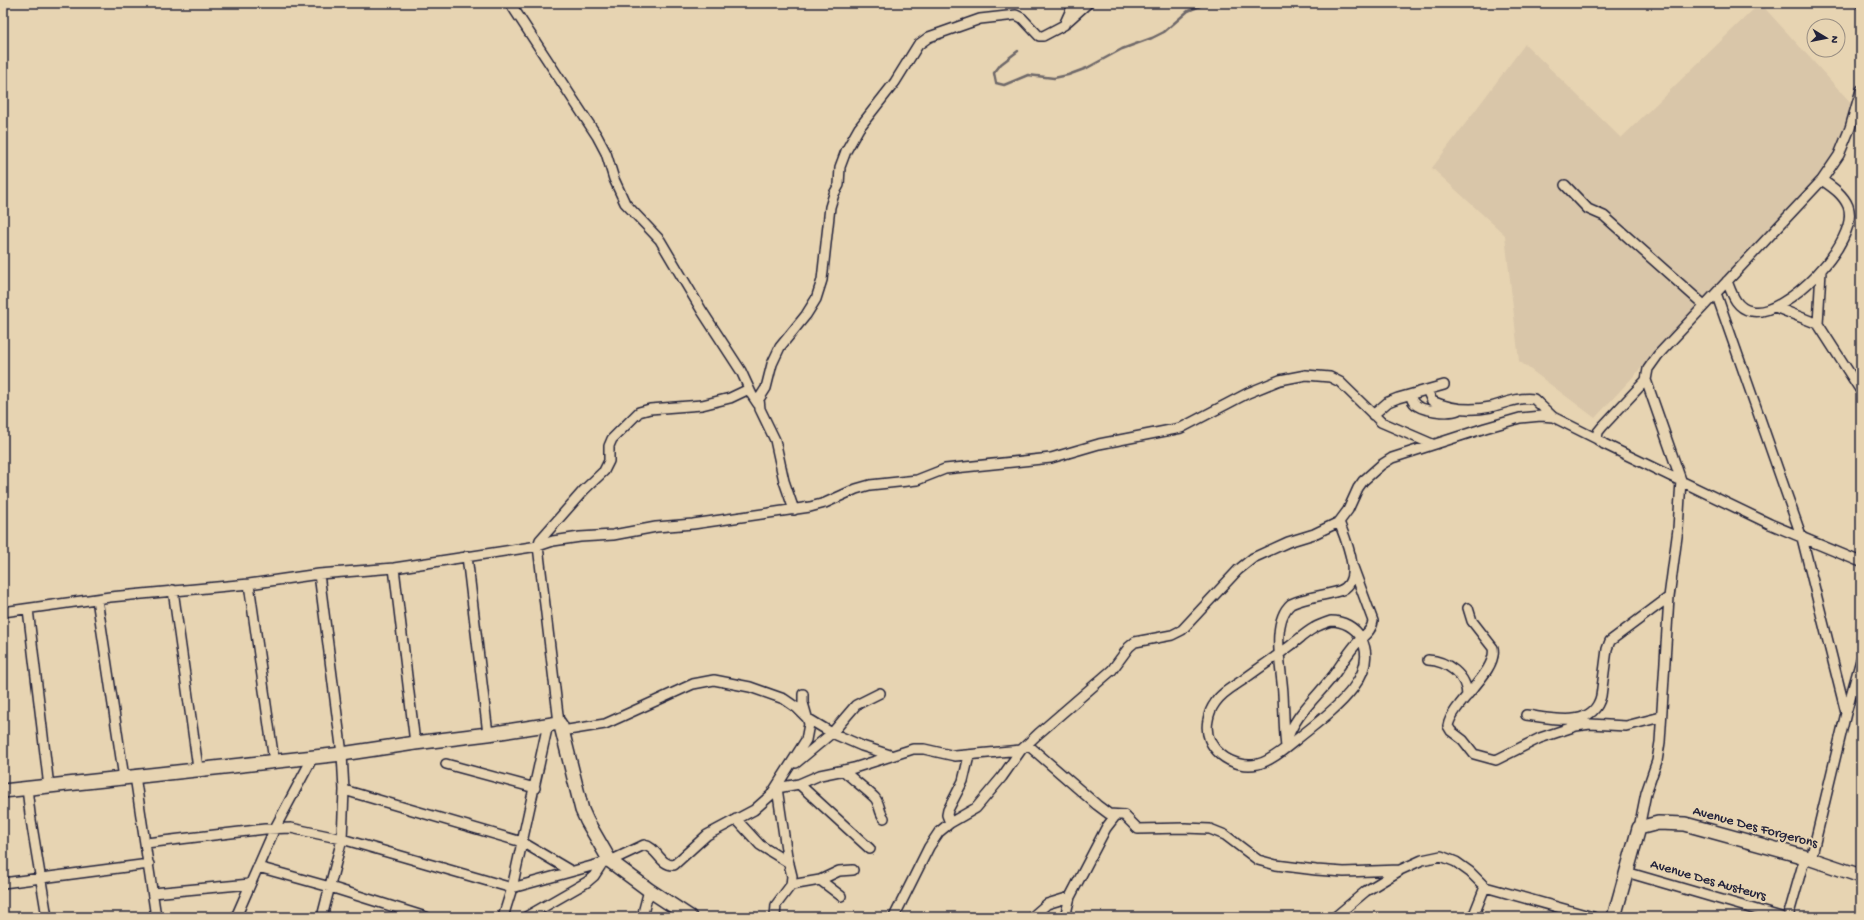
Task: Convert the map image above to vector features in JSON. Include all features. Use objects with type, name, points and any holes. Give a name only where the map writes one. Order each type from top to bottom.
[{"type":"street","points":[[510,3],[597,136],[606,153],[614,179],[625,203],[660,240],[702,311],[741,370],[775,440],[784,481],[794,510]]},
{"type":"street","points":[[1064,25],[1074,3]]},
{"type":"street","points":[[758,404],[759,399],[766,388],[772,364],[780,347],[811,308],[818,294],[822,280],[830,207],[834,194],[839,185],[840,167],[846,151],[859,128],[895,82],[918,45],[929,37],[980,19],[1018,15],[1039,36],[1048,34],[1064,25],[1088,3]]},
{"type":"street","points":[[1614,917],[1639,828],[1646,793],[1659,753],[1662,729],[1661,717],[1669,597],[1678,529],[1681,480],[1646,380],[1648,369],[1658,355],[1704,305],[1822,180],[1839,155],[1850,128],[1861,90]]},
{"type":"street","points":[[1727,281],[1733,296],[1740,307],[1752,311],[1775,307],[1821,271],[1841,244],[1849,219],[1848,207],[1844,199],[1835,189],[1822,180]]},
{"type":"street","points":[[1565,185],[1588,209],[1604,216],[1704,305]]},
{"type":"street","points":[[1818,324],[1821,271]]},
{"type":"street","points":[[1716,293],[1802,538],[1846,713]]},
{"type":"street","points":[[1775,307],[1818,324],[1861,391]]},
{"type":"street","points":[[3,612],[97,598],[250,584],[318,574],[394,568],[538,546],[553,541],[580,536],[632,532],[656,527],[693,524],[794,510],[825,503],[856,489],[870,485],[917,480],[945,469],[1051,458],[1099,444],[1181,428],[1248,393],[1294,376],[1316,375],[1330,377],[1340,382],[1381,422],[1432,444]]},
{"type":"street","points":[[1597,438],[1598,432],[1602,427],[1646,380]]},
{"type":"street","points":[[1373,415],[1388,402],[1410,394],[1444,385]]},
{"type":"street","points":[[690,917],[606,862],[582,810],[556,726],[538,546],[549,528],[604,471],[609,461],[609,446],[612,438],[639,412],[650,409],[702,406],[730,398],[750,389]]},
{"type":"street","points":[[1427,390],[1432,401],[1461,408],[1482,408],[1513,400],[1529,399],[1538,402],[1553,416],[1597,438],[1604,444],[1802,538],[1861,562]]},
{"type":"street","points":[[1410,394],[1413,403],[1418,407],[1448,412],[1461,408]]},
{"type":"street","points":[[894,917],[929,847],[939,832],[950,823],[976,808],[1024,748],[1112,670],[1129,647],[1135,642],[1172,635],[1182,630],[1238,570],[1253,558],[1288,542],[1314,534],[1339,522],[1348,510],[1358,488],[1381,465],[1392,458],[1432,444],[1520,418],[1553,416]]},
{"type":"street","points":[[1286,747],[1290,733],[1305,710],[1333,676],[1361,638],[1369,631],[1372,621],[1351,562],[1349,551],[1339,522]]},
{"type":"street","points":[[467,556],[488,734]]},
{"type":"street","points":[[1286,747],[1283,688],[1278,654],[1280,625],[1286,608],[1296,602],[1340,591],[1346,587],[1351,580],[1351,562]]},
{"type":"street","points":[[394,568],[415,743]]},
{"type":"street","points":[[318,574],[342,754],[344,790],[342,839],[322,917]]},
{"type":"street","points":[[250,584],[274,761]]},
{"type":"street","points":[[174,590],[198,768]]},
{"type":"street","points":[[1526,715],[1563,720],[1582,718],[1595,711],[1601,696],[1607,649],[1610,641],[1669,597]]},
{"type":"street","points":[[97,598],[130,777],[146,843],[156,917]]},
{"type":"street","points":[[1468,608],[1472,621],[1493,651],[1490,662],[1449,722],[1449,729],[1463,740],[1474,754],[1490,760],[1501,759],[1540,738],[1576,726],[1590,724],[1626,726],[1661,717]]},
{"type":"street","points":[[28,609],[49,787]]},
{"type":"street","points":[[1331,621],[1345,623],[1361,638],[1365,651],[1365,660],[1356,686],[1341,703],[1286,747],[1259,764],[1240,764],[1222,757],[1212,742],[1207,728],[1210,712],[1221,696],[1307,632],[1331,621]]},
{"type":"street","points":[[1428,660],[1441,662],[1456,673],[1465,686],[1467,696]]},
{"type":"street","points":[[1788,917],[1808,858],[1846,713],[1859,675],[1861,660]]},
{"type":"street","points":[[3,791],[49,787],[198,768],[342,754],[415,743],[556,726],[605,724],[693,684],[714,680],[750,687],[784,699],[807,718],[832,733],[862,746],[890,755]]},
{"type":"street","points":[[787,772],[813,747],[832,733],[856,705],[880,693]]},
{"type":"street","points":[[146,843],[275,828],[301,830],[342,839],[512,888],[606,862],[644,845],[649,847],[662,861],[668,864],[674,864],[707,835],[746,815],[764,803],[777,788],[806,740],[808,724],[803,694]]},
{"type":"street","points":[[503,917],[512,888],[535,788],[556,726]]},
{"type":"street","points":[[777,788],[799,784],[820,774],[843,770],[913,749],[924,749],[955,756],[969,756],[1024,748],[1109,814],[1124,815],[1138,829],[1210,829],[1224,835],[1258,860],[1276,865],[1344,872],[1400,870]]},
{"type":"street","points":[[950,823],[947,815],[948,810],[963,781],[969,756]]},
{"type":"street","points":[[237,917],[275,828],[313,757]]},
{"type":"street","points":[[446,764],[535,788]]},
{"type":"street","points":[[843,770],[874,798],[879,805],[880,813],[884,818]]},
{"type":"street","points":[[799,784],[870,850]]},
{"type":"street","points":[[27,788],[47,917]]},
{"type":"street","points":[[775,917],[776,905],[791,885],[792,876],[790,863],[787,856],[777,788]]},
{"type":"street","points":[[344,790],[522,842],[570,871]]},
{"type":"street","points":[[1065,917],[1070,897],[1106,828],[1116,815]]},
{"type":"street","points":[[736,819],[760,845],[790,863]]},
{"type":"street","name":"Avenue Des Forgerons","points":[[1639,828],[1658,823],[1685,824],[1808,858],[1861,876]]},
{"type":"street","points":[[1335,917],[1366,891],[1400,870],[1422,860],[1441,856],[1461,865],[1485,887],[1593,917]]},
{"type":"street","points":[[526,917],[587,882],[606,862]]},
{"type":"street","points":[[3,883],[149,864]]},
{"type":"street","points":[[258,867],[330,887],[426,917]]},
{"type":"street","points":[[791,885],[820,880],[835,872],[853,870]]},
{"type":"street","name":"Avenue Des Austeurs","points":[[1626,872],[1781,917]]},
{"type":"street","points":[[820,880],[841,896]]},
{"type":"street","points":[[153,893],[250,884]]},
{"type":"street","points":[[1473,917],[1485,887]]},
{"type":"street","points":[[642,917],[649,890]]},
{"type":"street","points":[[1032,917],[1047,904],[1070,897]]},
{"type":"shaded area","points":[[1760,3],[1806,54],[1806,58],[1810,58],[1852,104],[1839,154],[1595,418],[1519,361],[1505,235],[1432,168],[1525,44],[1621,138]]},
{"type":"waterway","points":[[1018,51],[1001,64],[994,73],[996,83],[1004,85],[1028,75],[1054,78],[1087,68],[1122,49],[1164,32],[1188,11],[1207,3]]}]
